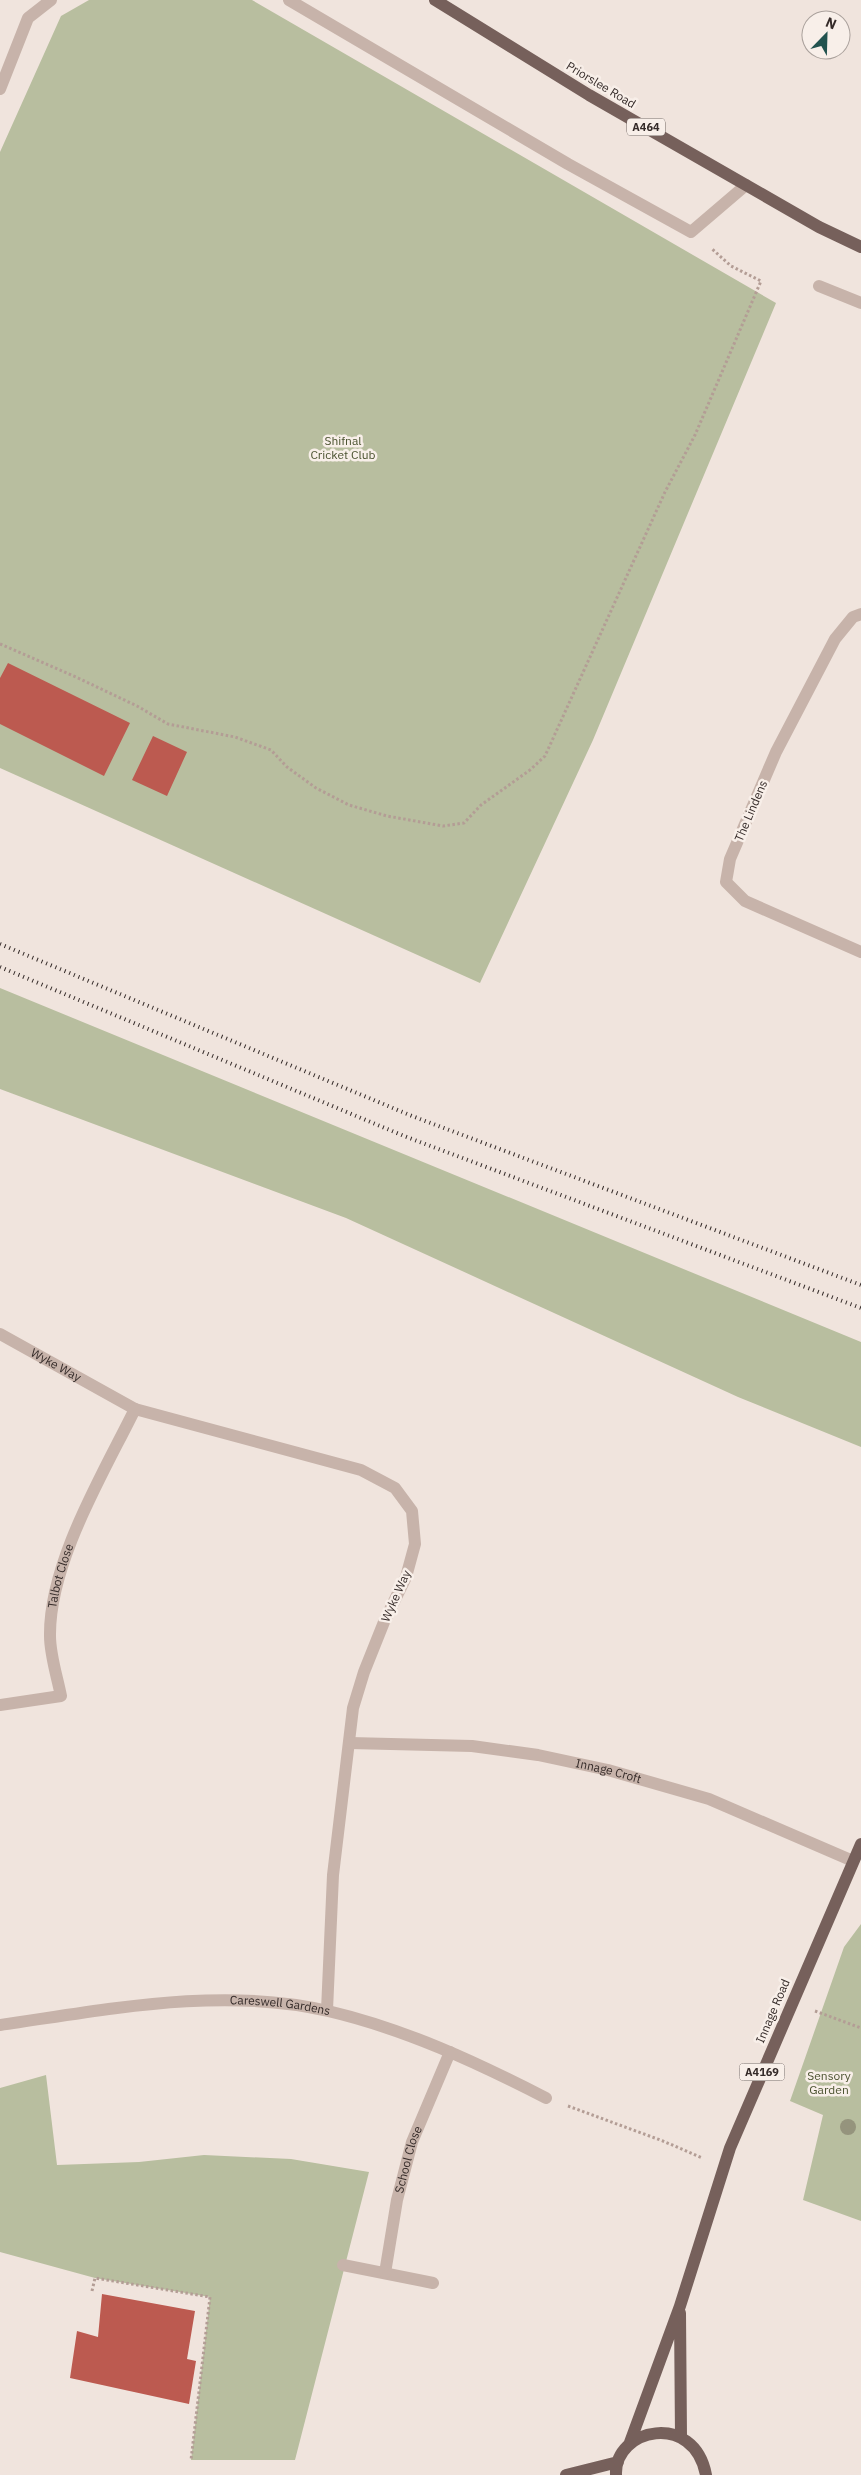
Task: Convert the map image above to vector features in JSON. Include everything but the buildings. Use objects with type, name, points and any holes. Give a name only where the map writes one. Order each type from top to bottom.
[{"type":"main road","name":"Priorslee Road","points":[[435,0],[589,95],[819,227],[861,247]]},
{"type":"main road","name":"Innage Road","points":[[680,2306],[730,2148],[861,1844]]},
{"type":"main road","name":"A4169","points":[[628,2446],[649,2433],[664,2432],[681,2437],[680,2306]]},
{"type":"main road","name":"A4169","points":[[566,2475],[617,2469],[628,2446],[680,2306]]},
{"type":"main road","points":[[681,2437],[693,2446],[703,2460],[706,2475]]},
{"type":"street","points":[[0,89],[28,18],[51,0]]},
{"type":"street","points":[[290,0],[568,164],[691,232],[746,184]]},
{"type":"street","points":[[819,286],[861,303]]},
{"type":"street","name":"The Lindens","points":[[861,614],[853,617],[835,640],[776,752],[730,860],[726,882],[745,901],[861,952]]},
{"type":"street","name":"Wyke Way","points":[[0,1334],[135,1409],[361,1470],[395,1488],[412,1511],[415,1544],[406,1577],[384,1622],[364,1672],[353,1708],[333,1875],[327,2010]]},
{"type":"street","name":"Talbot Close","points":[[0,1705],[60,1696],[49,1636],[53,1598],[62,1565],[135,1409]]},
{"type":"street","name":"Innage Croft","points":[[350,1743],[472,1746],[538,1755],[608,1770],[709,1799],[853,1860]]},
{"type":"street","name":"Careswell Gardens","points":[[0,2025],[108,2010],[213,2000],[268,2003],[327,2010],[392,2028],[450,2052],[546,2098]]},
{"type":"street","name":"School Close","points":[[385,2273],[397,2200],[412,2142],[450,2052]]},
{"type":"street","points":[[342,2265],[433,2283]]},
{"type":"path","points":[[0,644],[137,706],[168,724],[235,737],[271,750],[287,767],[316,788],[349,805],[387,816],[443,826],[464,823],[480,805],[511,784],[545,756],[665,492],[695,435],[760,281],[731,266],[691,232]]},
{"type":"path","points":[[792,2002],[861,2028]]},
{"type":"path","points":[[546,2098],[664,2141],[723,2168]]},
{"type":"path","points":[[92,2291],[95,2278],[210,2297],[191,2460]]},
{"type":"green space","name":"Shifnal Cricket Club","points":[[89,0],[252,0],[776,303],[593,740],[480,983],[0,768],[0,152],[61,16]]},
{"type":"green space","points":[[0,988],[861,1342],[861,1447],[738,1397],[346,1218],[0,1089]]},
{"type":"green space","name":"Sensory Garden","points":[[861,1924],[861,2221],[803,2200],[823,2115],[790,2101],[844,1947]]},
{"type":"green space","points":[[46,2075],[57,2165],[139,2162],[204,2155],[291,2159],[369,2172],[295,2460],[191,2460],[210,2297],[95,2278],[0,2252],[0,2088]]},
{"type":"railway","points":[[0,944],[412,1116],[861,1285]]},
{"type":"railway","points":[[0,967],[404,1136],[861,1308]]}]
